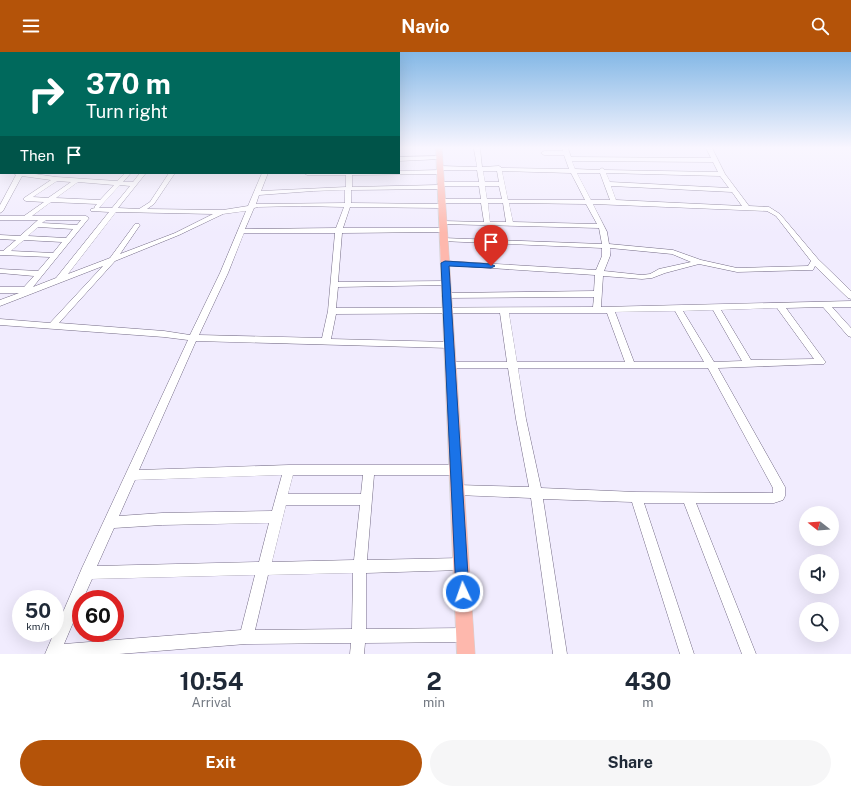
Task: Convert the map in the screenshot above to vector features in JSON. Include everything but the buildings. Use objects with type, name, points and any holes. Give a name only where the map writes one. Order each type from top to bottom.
[{"type":"main road","points":[[440,176],[466,654]]},
{"type":"street","points":[[0,211],[2,204],[17,176]]},
{"type":"street","points":[[38,176],[56,179],[134,184]]},
{"type":"street","points":[[24,292],[78,227],[125,176]]},
{"type":"street","points":[[59,280],[140,176]]},
{"type":"street","points":[[140,210],[152,203],[170,176]]},
{"type":"street","points":[[264,176],[241,231],[52,653],[246,637],[465,635]]},
{"type":"street","points":[[326,342],[332,311],[339,231],[348,204],[350,189],[349,176]]},
{"type":"street","points":[[257,193],[313,189],[350,189],[411,176]]},
{"type":"street","points":[[458,176],[481,184],[502,184]]},
{"type":"street","points":[[480,176],[487,223]]},
{"type":"street","points":[[501,176],[510,224]]},
{"type":"street","points":[[575,176],[606,236],[606,256],[599,272],[596,310]]},
{"type":"street","points":[[605,176],[614,202]]},
{"type":"street","points":[[724,176],[747,208]]},
{"type":"street","points":[[56,179],[26,199],[101,202]]},
{"type":"street","points":[[24,219],[77,180]]},
{"type":"street","points":[[608,184],[735,190]]},
{"type":"street","points":[[93,210],[223,212],[258,205],[441,203],[483,201],[614,202],[766,209],[773,212],[815,261],[851,296]]},
{"type":"street","points":[[0,302],[111,261],[177,234],[223,212]]},
{"type":"street","points":[[0,218],[86,218]]},
{"type":"street","points":[[2,253],[42,219]]},
{"type":"street","points":[[443,231],[487,223],[600,226]]},
{"type":"street","points":[[53,325],[111,261],[137,225]]},
{"type":"street","points":[[35,226],[78,227]]},
{"type":"street","points":[[241,231],[443,231],[661,250],[673,252],[699,262],[737,270],[810,268],[815,261]]},
{"type":"street","points":[[0,238],[68,240]]},
{"type":"street","points":[[2,253],[55,255]]},
{"type":"street","points":[[445,263],[599,272],[648,277],[662,271],[699,262]]},
{"type":"street","points":[[0,271],[40,274]]},
{"type":"street","points":[[334,285],[445,283]]},
{"type":"street","points":[[0,290],[24,292]]},
{"type":"street","points":[[446,296],[597,294]]},
{"type":"street","points":[[332,311],[610,310],[851,304]]},
{"type":"street","points":[[825,305],[851,334]]},
{"type":"street","points":[[450,365],[739,365],[748,363],[821,362],[780,306]]},
{"type":"street","points":[[457,490],[636,497],[774,498],[779,496],[780,492],[711,365],[677,308]]},
{"type":"street","points":[[715,308],[748,363]]},
{"type":"street","points":[[504,310],[521,419],[536,493],[560,654]]},
{"type":"street","points":[[610,310],[631,365]]},
{"type":"street","points":[[0,322],[164,334],[193,338],[449,345]]},
{"type":"street","points":[[132,475],[289,470],[456,470]]},
{"type":"street","points":[[246,637],[289,470]]},
{"type":"street","points":[[357,654],[359,636],[360,566],[369,470]]},
{"type":"street","points":[[636,497],[687,654]]},
{"type":"street","points":[[688,497],[749,654]]},
{"type":"street","points":[[281,500],[366,499]]},
{"type":"street","points":[[110,522],[162,519],[277,517]]},
{"type":"street","points":[[87,573],[461,564]]},
{"type":"route","points":[[463,592],[445,263],[491,266]]}]
